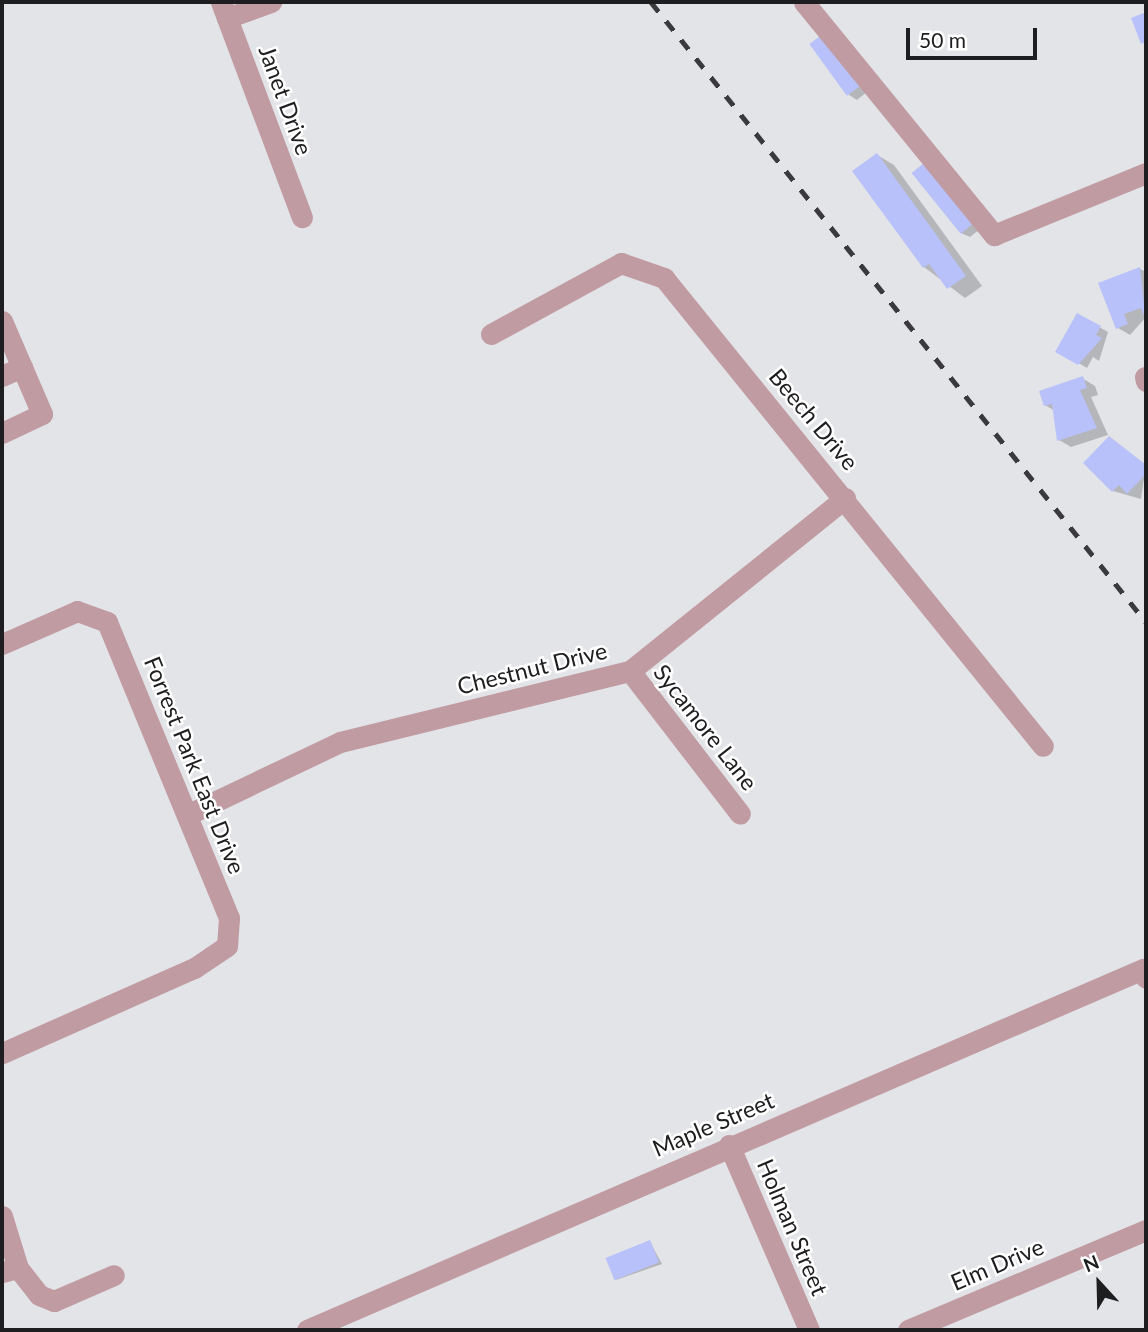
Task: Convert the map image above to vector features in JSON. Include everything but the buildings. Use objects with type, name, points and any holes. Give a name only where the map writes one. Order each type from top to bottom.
[{"type":"street","points":[[224,10],[271,2]]},
{"type":"street","points":[[804,2],[994,235],[1146,173]]},
{"type":"street","name":"Janet Drive","points":[[224,10],[302,217]]},
{"type":"street","name":"Beech Drive","points":[[491,334],[621,262],[639,266],[664,278],[845,498],[1043,746]]},
{"type":"street","points":[[2,321],[42,414],[2,433]]},
{"type":"street","points":[[2,376],[22,367]]},
{"type":"street","name":"Chestnut Drive","points":[[189,814],[340,742],[630,671],[845,498]]},
{"type":"street","name":"Forrest Park East Drive","points":[[2,644],[77,611],[93,613],[107,622],[189,814],[229,918],[228,946],[194,968],[2,1053]]},
{"type":"street","name":"Sycamore Lane","points":[[630,671],[740,814]]},
{"type":"street","name":"Maple Street","points":[[307,1330],[729,1145],[1144,973]]},
{"type":"street","name":"Holman Street","points":[[729,1145],[809,1330]]},
{"type":"street","points":[[2,1216],[10,1270],[39,1295],[54,1301],[114,1275]]},
{"type":"street","name":"Elm Drive","points":[[908,1330],[1146,1230]]},
{"type":"railway","points":[[651,2],[1146,622]]}]
